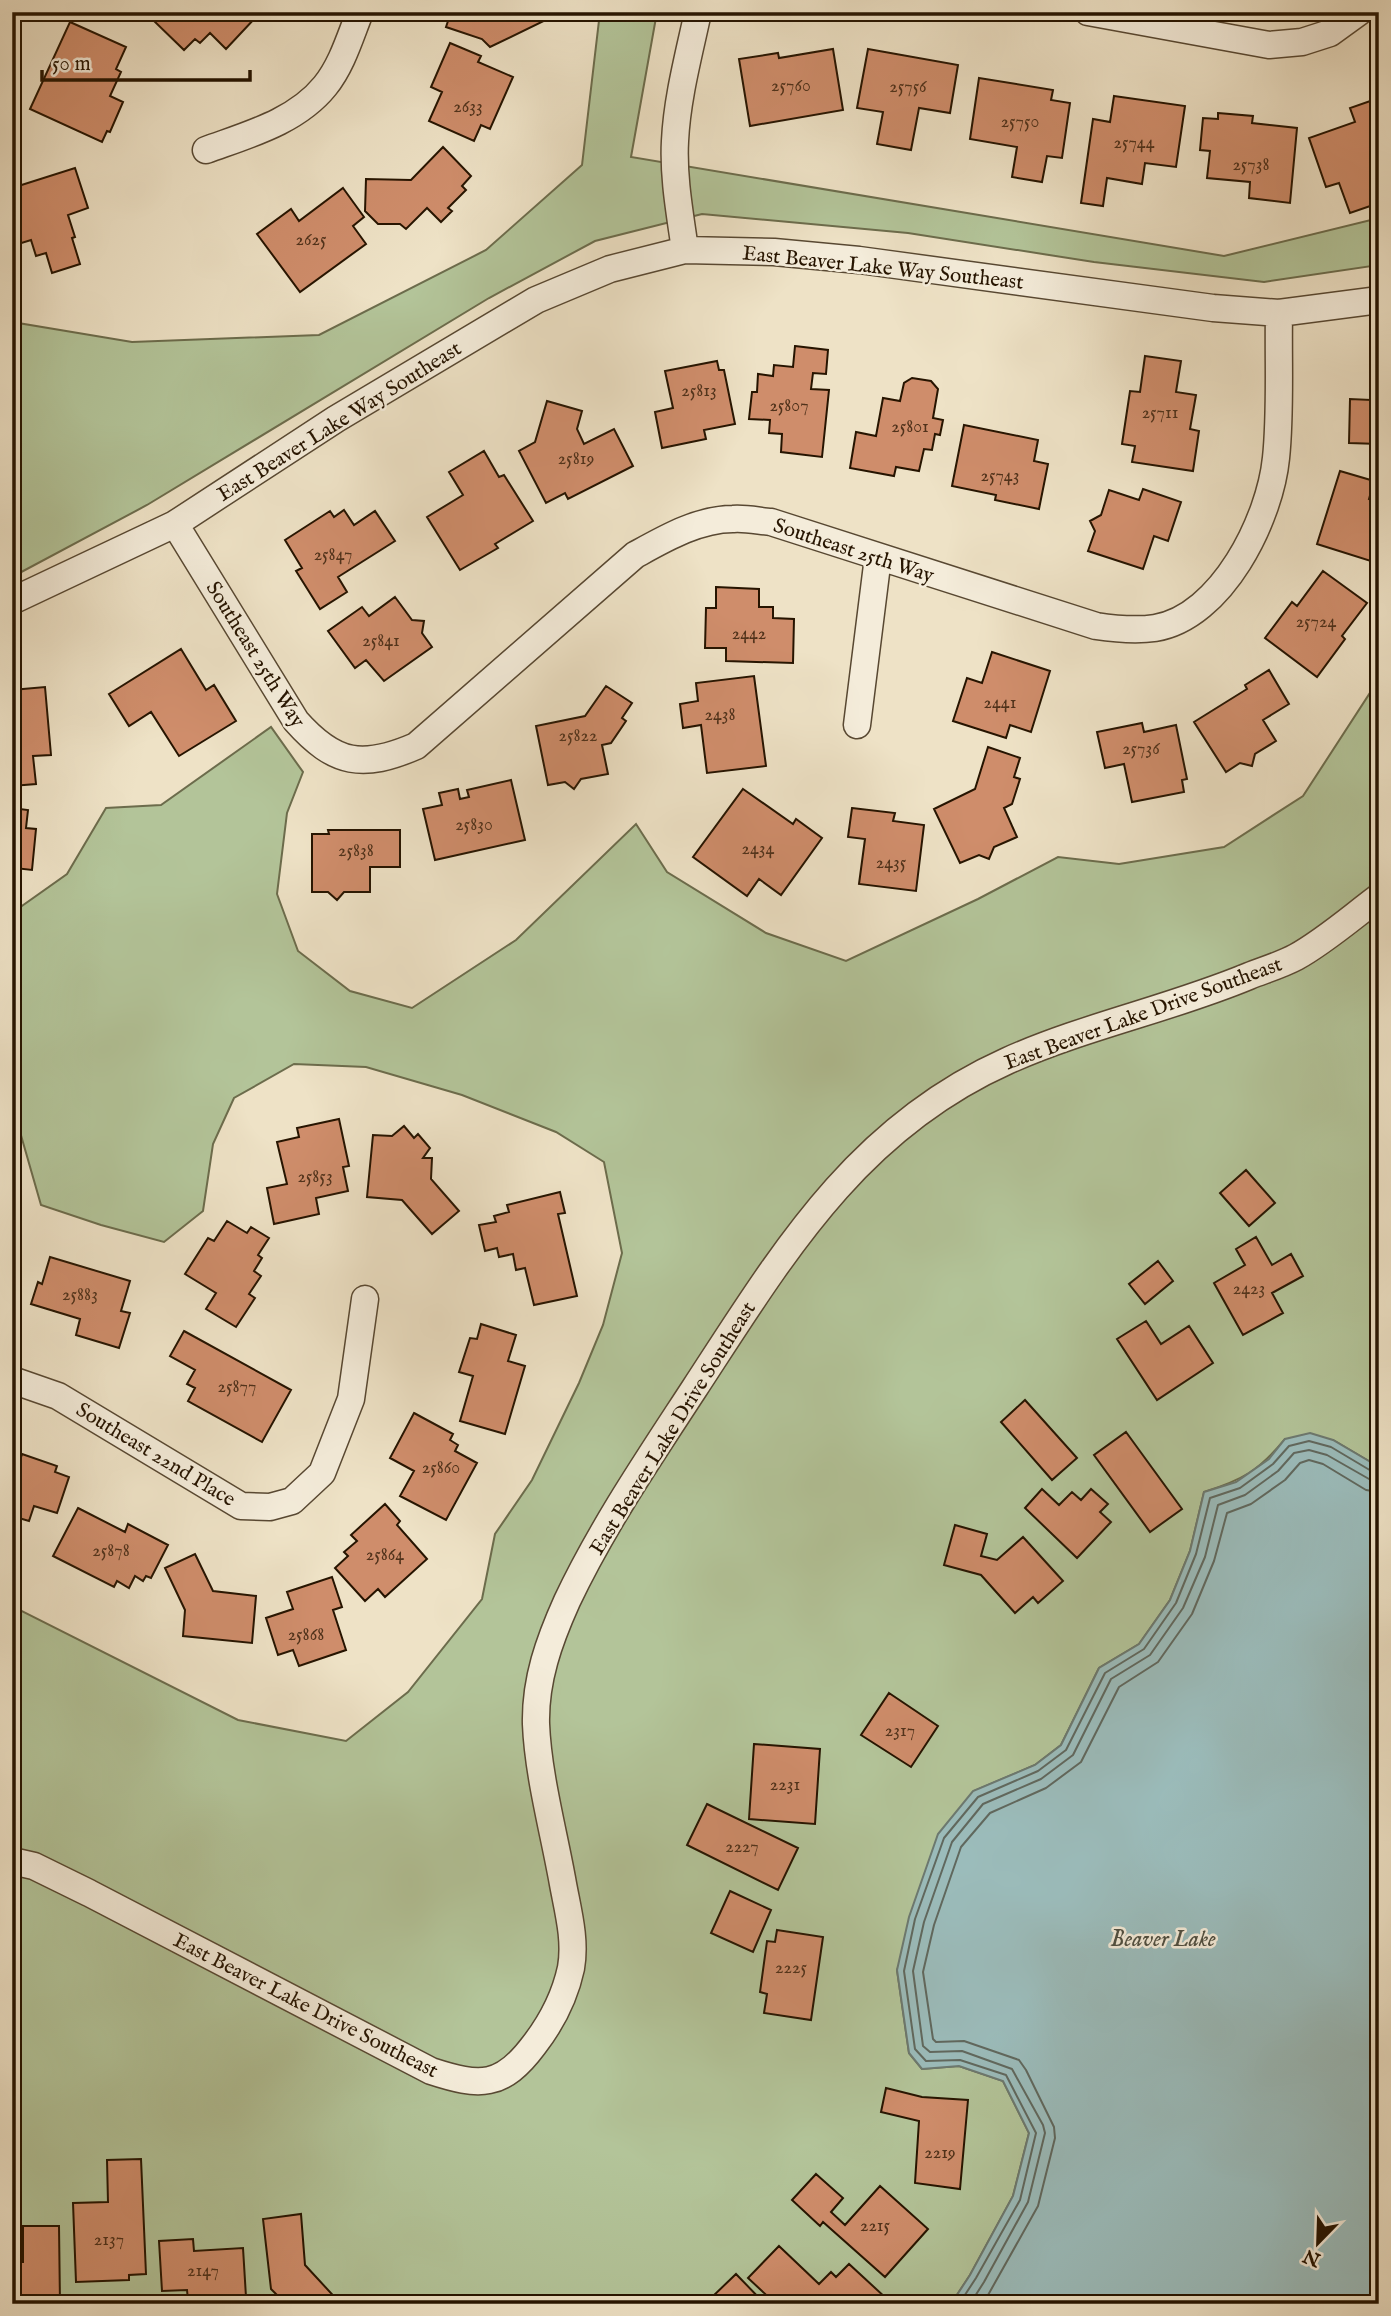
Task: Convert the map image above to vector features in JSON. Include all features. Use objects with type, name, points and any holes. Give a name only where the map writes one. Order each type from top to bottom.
[{"type":"street","points":[[206,150],[270,127],[324,87],[341,59],[360,12]]},
{"type":"street","points":[[685,250],[674,141],[698,12]]},
{"type":"street","points":[[1088,12],[1269,45],[1302,41],[1330,33],[1359,12]]},
{"type":"street","name":"East Beaver Lake Way Southeast","points":[[12,601],[175,524],[337,419],[536,300],[610,269],[685,250],[774,252],[859,260],[1213,308],[1279,313],[1379,300]]},
{"type":"street","name":"Southeast 25th Way","points":[[175,524],[296,722],[314,742],[338,756],[364,760],[390,757],[416,746],[635,555],[664,538],[697,526],[731,519],[771,522],[1096,626],[1126,630],[1157,628],[1187,615],[1217,591],[1233,571],[1256,527],[1269,491],[1276,459],[1279,313]]},
{"type":"street","points":[[856,724],[878,557]]},
{"type":"street","name":"East Beaver Lake Drive Southeast","points":[[12,1861],[34,1866],[67,1882],[431,2071],[461,2081],[484,2083],[500,2078],[518,2065],[538,2041],[559,2004],[571,1967],[572,1932],[544,1784],[536,1725],[538,1677],[545,1656],[569,1597],[635,1479],[781,1256],[824,1201],[859,1164],[903,1124],[948,1092],[1006,1062],[1057,1042],[1221,988],[1296,957],[1379,897]]},
{"type":"street","name":"Southeast 22nd Place","points":[[12,1380],[58,1396],[241,1506],[270,1507],[292,1501],[322,1474],[351,1399],[365,1299]]},
{"type":"green space","points":[[600,12],[657,12],[631,157],[1224,256],[1379,218],[1379,265],[1264,282],[1094,262],[908,233],[702,214],[595,241],[489,298],[147,505],[12,577],[12,322],[132,342],[319,335],[486,250],[582,165]]},
{"type":"green space","points":[[1379,679],[1379,1467],[1333,1440],[1285,1439],[1267,1459],[1249,1473],[1204,1492],[1190,1551],[1170,1600],[1139,1644],[1099,1668],[1061,1745],[1035,1765],[974,1791],[897,1970],[909,2053],[922,2069],[959,2066],[1003,2081],[1029,2133],[1013,2196],[951,2304],[12,2304],[12,1606],[238,1720],[346,1741],[408,1692],[482,1599],[495,1534],[532,1480],[579,1383],[603,1325],[622,1253],[604,1162],[556,1132],[462,1095],[366,1067],[294,1064],[234,1098],[213,1144],[203,1211],[164,1242],[41,1205],[12,1104],[12,913],[67,874],[106,808],[161,805],[271,727],[303,772],[287,813],[277,894],[298,951],[350,991],[412,1008],[516,940],[636,824],[667,872],[766,933],[846,961],[978,899],[1058,857],[1119,864],[1224,847],[1303,796]]},
{"type":"water","name":"Beaver Lake","points":[[1310,1433],[1333,1440],[1379,1467],[1379,2304],[951,2304],[1013,2196],[1029,2133],[1003,2081],[959,2066],[922,2069],[909,2053],[897,1970],[909,1917],[938,1834],[973,1791],[1035,1765],[1061,1745],[1099,1668],[1139,1644],[1170,1600],[1190,1551],[1204,1492],[1236,1482],[1269,1459],[1285,1439]]},
{"type":"building","points":[[162,12],[252,12],[256,17],[226,49],[210,33],[200,43],[195,39],[184,50],[154,21]]},
{"type":"building","points":[[451,12],[555,12],[556,15],[490,47],[482,39],[446,27]]},
{"type":"building","points":[[70,22],[126,47],[116,69],[121,72],[110,96],[123,102],[110,132],[107,131],[102,142],[30,109]]},
{"type":"building","points":[[450,43],[481,56],[478,62],[513,77],[490,129],[481,125],[474,141],[429,121],[442,92],[431,87]]},
{"type":"building","points":[[833,49],[843,110],[750,126],[739,59],[778,53],[779,58]]},
{"type":"building","points":[[868,49],[958,65],[950,113],[919,108],[911,150],[877,144],[883,112],[857,108]]},
{"type":"building","points":[[979,78],[1053,90],[1051,100],[1070,103],[1062,158],[1047,156],[1042,182],[1012,177],[1017,147],[970,139]]},
{"type":"building","points":[[1114,96],[1185,106],[1176,167],[1145,163],[1142,184],[1107,178],[1103,206],[1081,203],[1093,119],[1110,122]]},
{"type":"building","points":[[1379,98],[1379,203],[1350,213],[1339,183],[1326,187],[1309,138],[1355,122],[1350,108]]},
{"type":"building","points":[[1218,113],[1253,116],[1252,123],[1297,128],[1290,203],[1249,198],[1250,182],[1207,178],[1210,151],[1200,150],[1203,118],[1218,119]]},
{"type":"building","points":[[443,147],[471,176],[462,186],[466,190],[448,208],[452,211],[441,222],[427,208],[406,229],[400,224],[378,224],[365,211],[366,179],[411,180]]},
{"type":"building","points":[[75,168],[88,208],[68,215],[80,264],[52,273],[46,253],[36,256],[31,240],[12,246],[12,188]]},
{"type":"building","points":[[343,188],[364,217],[353,226],[366,244],[300,292],[257,234],[291,209],[299,221]]},
{"type":"building","points":[[795,346],[828,350],[826,374],[813,373],[811,389],[829,390],[822,457],[781,452],[782,434],[769,433],[770,420],[749,419],[752,392],[757,392],[758,374],[773,376],[774,365],[793,367]]},
{"type":"building","points":[[1145,356],[1181,361],[1176,392],[1196,395],[1190,429],[1199,431],[1193,471],[1132,462],[1135,446],[1122,444],[1130,391],[1140,392]]},
{"type":"building","points":[[717,361],[719,370],[724,370],[735,424],[704,430],[706,439],[662,448],[655,412],[673,408],[665,371]]},
{"type":"building","points":[[912,378],[931,381],[938,389],[933,418],[943,420],[940,435],[935,434],[932,450],[924,449],[919,471],[896,467],[894,476],[850,468],[856,432],[876,436],[883,398],[900,401],[904,383]]},
{"type":"building","points":[[1371,388],[1379,389],[1379,444],[1349,443],[1350,399],[1371,400]]},
{"type":"building","points":[[547,401],[582,411],[577,429],[584,444],[614,429],[633,466],[568,499],[565,493],[546,503],[519,451],[535,442]]},
{"type":"building","points":[[964,425],[1038,440],[1034,461],[1048,464],[1039,509],[995,500],[996,495],[952,486]]},
{"type":"building","points":[[484,451],[499,477],[504,475],[533,521],[495,544],[498,548],[460,570],[427,517],[463,495],[449,472]]},
{"type":"building","points":[[1340,471],[1374,481],[1369,499],[1379,502],[1377,563],[1317,544]]},
{"type":"building","points":[[1143,489],[1181,502],[1168,541],[1154,536],[1143,569],[1088,551],[1095,531],[1090,521],[1101,515],[1109,490],[1139,500]]},
{"type":"building","points":[[344,510],[354,525],[375,511],[395,541],[338,577],[347,592],[320,609],[296,571],[302,568],[285,540],[330,511],[334,517]]},
{"type":"building","points":[[1323,571],[1367,603],[1342,636],[1345,639],[1317,677],[1265,638],[1292,602],[1297,606]]},
{"type":"building","points":[[716,587],[759,589],[759,607],[773,607],[773,618],[794,619],[793,663],[726,661],[726,648],[705,648],[706,608],[716,608]]},
{"type":"building","points":[[395,597],[412,620],[424,621],[422,633],[432,647],[384,681],[366,660],[355,668],[328,631],[362,607],[369,616]]},
{"type":"building","points":[[181,649],[206,690],[214,685],[236,721],[179,756],[151,712],[129,726],[109,694]]},
{"type":"building","points":[[992,652],[1050,671],[1031,732],[1010,725],[1006,738],[953,721],[967,678],[982,683]]},
{"type":"building","points":[[1269,670],[1289,704],[1263,720],[1276,741],[1255,754],[1252,766],[1240,763],[1226,772],[1194,722],[1247,689],[1245,685]]},
{"type":"building","points":[[754,676],[766,766],[707,773],[701,725],[683,728],[680,704],[698,701],[696,683]]},
{"type":"building","points":[[606,686],[632,703],[622,718],[626,721],[611,743],[602,745],[608,774],[581,779],[574,789],[565,782],[548,785],[536,726],[585,716]]},
{"type":"building","points":[[45,687],[51,755],[33,756],[36,784],[12,786],[12,690]]},
{"type":"building","points":[[1142,723],[1144,732],[1176,725],[1187,779],[1182,780],[1184,792],[1132,802],[1124,764],[1105,768],[1097,732]]},
{"type":"building","points":[[988,747],[1020,758],[1014,777],[1020,779],[1012,804],[1004,808],[1017,837],[994,847],[989,859],[979,855],[960,863],[934,809],[975,789]]},
{"type":"building","points":[[511,780],[525,840],[435,860],[423,809],[442,805],[439,793],[458,789],[460,799],[469,797],[467,790]]},
{"type":"building","points":[[743,789],[793,824],[796,819],[822,838],[781,895],[759,879],[747,896],[693,857]]},
{"type":"building","points":[[12,808],[28,810],[26,828],[36,829],[32,870],[15,868],[12,871]]},
{"type":"building","points":[[852,808],[895,813],[893,821],[924,825],[916,891],[859,884],[865,839],[848,837]]},
{"type":"building","points":[[328,830],[400,830],[400,867],[370,867],[370,892],[344,892],[337,900],[328,892],[312,892],[312,834],[329,834]]},
{"type":"building","points":[[339,1119],[349,1166],[343,1167],[348,1191],[316,1198],[319,1214],[274,1224],[267,1188],[287,1184],[277,1142],[299,1137],[297,1128]]},
{"type":"building","points":[[404,1126],[414,1138],[418,1134],[430,1148],[423,1158],[432,1158],[431,1179],[459,1211],[432,1234],[402,1200],[367,1197],[373,1135],[392,1136]]},
{"type":"building","points":[[1246,1170],[1275,1203],[1249,1226],[1220,1193]]},
{"type":"building","points":[[560,1192],[565,1213],[558,1214],[577,1296],[534,1305],[525,1268],[516,1270],[513,1254],[499,1257],[497,1248],[485,1251],[479,1225],[496,1222],[494,1216],[509,1212],[507,1205]]},
{"type":"building","points":[[227,1221],[247,1233],[251,1227],[269,1238],[258,1255],[262,1258],[254,1271],[261,1276],[249,1294],[255,1298],[236,1327],[206,1309],[216,1293],[185,1274],[208,1238],[214,1241]]},
{"type":"building","points":[[1256,1237],[1272,1265],[1291,1254],[1303,1276],[1272,1293],[1283,1313],[1243,1335],[1214,1283],[1245,1265],[1236,1249]]},
{"type":"building","points":[[50,1257],[130,1281],[121,1311],[130,1313],[119,1348],[76,1335],[80,1319],[31,1304],[38,1282],[42,1284]]},
{"type":"building","points":[[1158,1261],[1173,1281],[1145,1304],[1129,1284]]},
{"type":"building","points":[[1146,1321],[1161,1344],[1189,1326],[1213,1363],[1157,1400],[1117,1339]]},
{"type":"building","points":[[481,1324],[516,1335],[508,1361],[525,1366],[505,1434],[460,1421],[473,1376],[459,1372],[470,1338],[477,1339]]},
{"type":"building","points":[[184,1331],[291,1390],[262,1442],[188,1401],[195,1388],[187,1384],[195,1370],[170,1356]]},
{"type":"building","points":[[1025,1400],[1077,1458],[1052,1480],[1001,1422]]},
{"type":"building","points":[[414,1413],[453,1434],[450,1440],[458,1445],[455,1451],[477,1463],[446,1520],[400,1496],[414,1471],[390,1458]]},
{"type":"building","points":[[1126,1432],[1182,1509],[1150,1532],[1094,1455]]},
{"type":"building","points":[[22,1454],[57,1466],[55,1472],[69,1477],[57,1513],[34,1506],[29,1521],[12,1516],[12,1465],[18,1467]]},
{"type":"building","points":[[1042,1489],[1059,1505],[1072,1492],[1081,1500],[1091,1489],[1108,1504],[1100,1512],[1111,1522],[1077,1558],[1025,1508]]},
{"type":"building","points":[[385,1504],[400,1521],[397,1525],[427,1559],[385,1597],[378,1589],[365,1601],[335,1568],[348,1556],[344,1552],[357,1541],[351,1535]]},
{"type":"building","points":[[78,1508],[125,1532],[128,1524],[168,1545],[151,1578],[146,1576],[143,1581],[135,1576],[129,1588],[117,1581],[114,1587],[53,1556]]},
{"type":"building","points":[[955,1525],[987,1534],[981,1556],[997,1560],[1023,1537],[1063,1581],[1038,1603],[1033,1597],[1015,1613],[981,1575],[944,1565]]},
{"type":"building","points":[[195,1554],[213,1591],[256,1596],[252,1643],[183,1636],[185,1610],[165,1568]]},
{"type":"building","points":[[332,1577],[342,1607],[333,1610],[346,1650],[299,1666],[293,1650],[278,1655],[266,1618],[293,1609],[287,1592]]},
{"type":"building","points":[[889,1693],[938,1726],[911,1767],[861,1735]]},
{"type":"building","points":[[754,1744],[820,1749],[815,1824],[749,1819]]},
{"type":"building","points":[[707,1804],[798,1848],[778,1890],[687,1845]]},
{"type":"building","points":[[730,1891],[771,1910],[753,1952],[711,1933]]},
{"type":"building","points":[[777,1930],[823,1937],[811,2020],[764,2013],[767,1994],[760,1992],[767,1941],[775,1942]]},
{"type":"building","points":[[886,2088],[922,2097],[968,2100],[960,2189],[915,2183],[919,2121],[881,2112]]},
{"type":"building","points":[[141,2159],[146,2274],[129,2275],[129,2280],[76,2282],[73,2203],[108,2202],[107,2160]]},
{"type":"building","points":[[816,2174],[843,2198],[831,2212],[845,2225],[880,2186],[928,2229],[885,2277],[823,2222],[820,2226],[792,2200]]},
{"type":"building","points":[[301,2214],[305,2265],[341,2304],[274,2304],[280,2298],[271,2289],[263,2219]]},
{"type":"building","points":[[23,2226],[59,2226],[60,2304],[12,2304],[12,2262],[23,2262]]},
{"type":"building","points":[[193,2239],[194,2251],[243,2248],[246,2297],[188,2300],[187,2290],[162,2291],[159,2241]]},
{"type":"building","points":[[779,2246],[819,2284],[831,2272],[836,2277],[849,2264],[887,2299],[882,2304],[776,2304],[748,2278]]},
{"type":"building","points":[[736,2274],[765,2304],[717,2304],[711,2298]]}]
